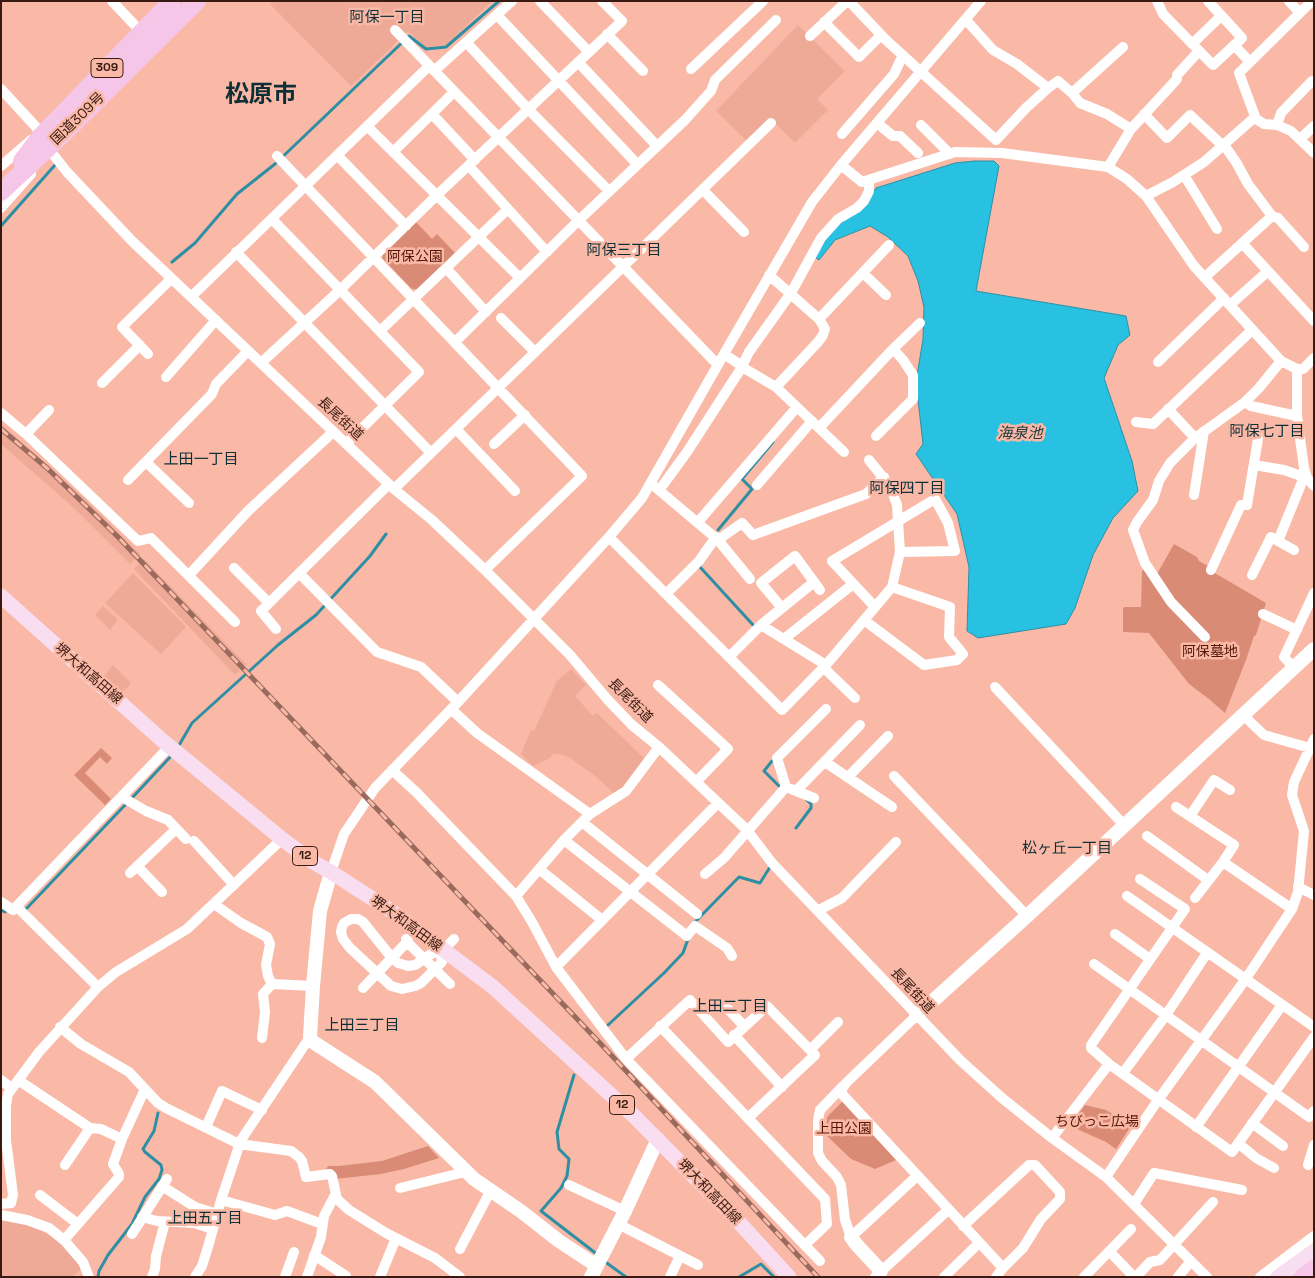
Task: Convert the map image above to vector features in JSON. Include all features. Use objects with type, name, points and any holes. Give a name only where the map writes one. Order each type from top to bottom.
[{"type":"highway","name":"国道309号","points":[[147,39],[172,1]]},
{"type":"highway","name":"国道309号","points":[[1,192],[45,142],[147,39],[197,1]]},
{"type":"highway","name":"国道309号","points":[[1,181],[45,142]]},
{"type":"highway","points":[[1303,1277],[1314,1269]]},
{"type":"main road","name":"堺大和高田線","points":[[1,596],[174,750],[282,839],[313,862],[393,912],[507,1000],[658,1139],[789,1277]]},
{"type":"main road","points":[[1278,1277],[1314,1252]]},
{"type":"street","points":[[112,1],[147,39]]},
{"type":"street","points":[[190,297],[367,126],[512,1]]},
{"type":"street","points":[[540,1],[588,51]]},
{"type":"street","points":[[691,69],[763,1]]},
{"type":"street","points":[[810,36],[848,1],[881,35],[996,140],[1026,108],[1058,81],[1080,103],[1107,114],[1131,129]]},
{"type":"street","points":[[656,486],[724,354],[812,202],[841,165],[981,1]]},
{"type":"street","points":[[1157,1],[1163,14],[1213,65],[1242,38],[1208,1]]},
{"type":"street","points":[[1289,1],[1300,12]]},
{"type":"street","points":[[1312,1],[1239,73],[1256,119],[1264,124],[1277,125],[1291,131],[1314,153]]},
{"type":"street","points":[[261,363],[340,290],[588,51],[622,21],[608,3]]},
{"type":"street","points":[[497,15],[638,164]]},
{"type":"street","points":[[1108,168],[1131,129],[1177,79],[1177,75],[1196,47],[1221,16]]},
{"type":"street","points":[[455,342],[657,146],[711,91],[715,80],[776,20]]},
{"type":"street","points":[[966,20],[993,50],[1017,64],[1048,88]]},
{"type":"street","points":[[824,22],[859,57],[881,35]]},
{"type":"street","points":[[397,33],[718,365]]},
{"type":"street","points":[[607,34],[643,71]]},
{"type":"street","points":[[466,42],[528,109],[609,191]]},
{"type":"street","points":[[1234,45],[1250,62]]},
{"type":"street","points":[[1072,93],[1123,47]]},
{"type":"street","points":[[842,134],[894,74],[903,55]]},
{"type":"street","points":[[578,62],[657,146]]},
{"type":"street","points":[[1277,125],[1281,113],[1312,82]]},
{"type":"street","name":"長尾街道","points":[[1,89],[36,126],[67,172],[125,234],[346,444],[391,486],[432,520],[534,618],[570,655],[626,719],[659,746],[747,830],[772,863],[819,910],[916,1016],[960,1060],[1002,1098],[1052,1138],[1106,1177],[1207,1277]]},
{"type":"street","points":[[393,152],[454,92]]},
{"type":"street","points":[[432,114],[508,209],[547,252]]},
{"type":"street","points":[[1144,114],[1167,138],[1190,115],[1223,146],[1272,216],[1278,218],[1304,247]]},
{"type":"street","points":[[1146,196],[1204,162],[1255,117]]},
{"type":"street","points":[[276,629],[261,611],[269,602],[391,486],[431,453],[771,123]]},
{"type":"street","points":[[877,123],[893,136],[900,136],[918,153]]},
{"type":"street","points":[[921,125],[950,154]]},
{"type":"street","points":[[367,126],[520,278]]},
{"type":"street","points":[[1300,139],[1314,126]]},
{"type":"street","points":[[1,166],[28,142],[45,142],[36,169],[1,208]]},
{"type":"street","points":[[841,165],[862,182],[955,152],[1002,153],[1108,168],[1127,180],[1146,196],[1194,266],[1281,361],[1297,369],[1303,369],[1314,358]]},
{"type":"street","points":[[337,155],[406,226]]},
{"type":"street","points":[[277,156],[582,476],[485,570]]},
{"type":"street","points":[[1184,175],[1217,229]]},
{"type":"street","points":[[195,1277],[202,1266],[239,1144],[310,1037],[320,911],[344,834],[375,788],[454,706],[609,537],[642,498],[656,486],[687,452],[750,352],[791,293],[824,234],[838,219],[857,208],[864,201],[869,192],[869,181]]},
{"type":"street","points":[[703,190],[744,232]]},
{"type":"street","points":[[380,332],[508,209]]},
{"type":"street","points":[[1204,277],[1272,216]]},
{"type":"street","points":[[272,219],[419,372],[346,444]]},
{"type":"street","points":[[1242,243],[1314,321]]},
{"type":"street","points":[[819,319],[889,245]]},
{"type":"street","points":[[236,252],[431,453]]},
{"type":"street","points":[[446,268],[486,312]]},
{"type":"street","points":[[1158,362],[1227,302],[1268,271]]},
{"type":"street","points":[[863,273],[886,295]]},
{"type":"street","points":[[769,275],[819,319],[825,329],[823,335],[776,387]]},
{"type":"street","points":[[148,354],[122,328],[171,279]]},
{"type":"street","points":[[501,318],[535,352]]},
{"type":"street","points":[[166,377],[216,320]]},
{"type":"street","points":[[757,486],[920,322]]},
{"type":"street","points":[[1136,422],[1153,424],[1252,330]]},
{"type":"street","points":[[102,383],[140,345]]},
{"type":"street","points":[[876,436],[913,399],[913,376],[893,349]]},
{"type":"street","points":[[128,480],[212,394],[216,384],[248,351]]},
{"type":"street","points":[[724,354],[776,387],[844,452]]},
{"type":"street","points":[[1205,637],[1171,602],[1144,563],[1133,530],[1154,500],[1159,481],[1170,463],[1195,438],[1244,402],[1259,388],[1281,361]]},
{"type":"street","points":[[1278,541],[1308,480],[1304,468],[1298,416],[1297,369]]},
{"type":"street","points":[[1244,402],[1251,406],[1298,416]]},
{"type":"street","points":[[698,522],[797,407]]},
{"type":"street","points":[[1168,409],[1195,438]]},
{"type":"street","points":[[26,434],[49,410]]},
{"type":"street","points":[[1,413],[26,434],[138,541],[151,538],[235,622]]},
{"type":"street","points":[[494,444],[525,415]]},
{"type":"street","points":[[456,429],[515,491]]},
{"type":"street","points":[[1194,495],[1204,431]]},
{"type":"street","points":[[189,575],[248,511],[334,432]]},
{"type":"street","points":[[1211,570],[1241,504],[1247,505],[1259,433]]},
{"type":"street","points":[[609,537],[782,710],[825,666],[892,587],[900,552],[898,505],[890,486],[869,460]]},
{"type":"street","points":[[146,462],[189,503]]},
{"type":"street","points":[[1254,464],[1284,470],[1308,480]]},
{"type":"street","points":[[666,594],[700,561],[717,538],[742,523],[753,535],[866,494],[884,477]]},
{"type":"street","points":[[656,486],[717,538],[750,579]]},
{"type":"street","points":[[875,606],[832,561],[935,499],[948,523],[955,551],[900,552]]},
{"type":"street","points":[[1252,575],[1271,538],[1294,550]]},
{"type":"street","points":[[729,657],[761,625],[782,608],[817,586],[795,556],[761,583],[782,608]]},
{"type":"street","points":[[234,568],[269,602]]},
{"type":"street","points":[[298,573],[377,652],[421,667],[477,733],[590,814]]},
{"type":"street","points":[[784,639],[853,584]]},
{"type":"street","points":[[864,620],[924,665],[957,660],[963,654],[949,637],[950,607],[892,587]]},
{"type":"street","points":[[1294,668],[1284,657],[1314,593]]},
{"type":"street","points":[[1262,614],[1297,630]]},
{"type":"street","points":[[761,625],[825,666],[855,698]]},
{"type":"street","points":[[948,1210],[878,1274],[851,1237],[845,1220],[841,1184],[822,1161],[818,1153],[820,1110],[916,1016],[1027,916],[1314,649]]},
{"type":"street","points":[[658,685],[728,749],[696,782]]},
{"type":"street","points":[[996,688],[1124,825]]},
{"type":"street","points":[[786,787],[777,758],[826,709]]},
{"type":"street","points":[[1106,1177],[1158,1100],[1245,980],[1292,909],[1298,887],[1304,831],[1292,795],[1294,782],[1312,744],[1264,735],[1243,716]]},
{"type":"street","points":[[796,791],[860,725]]},
{"type":"street","points":[[848,777],[888,736]]},
{"type":"street","points":[[516,896],[564,840],[590,814],[626,791],[659,746]]},
{"type":"street","points":[[1,902],[13,910],[17,907],[127,800],[174,750]]},
{"type":"street","points":[[825,762],[892,807]]},
{"type":"street","points":[[392,770],[416,792],[516,896],[556,967],[626,1059],[820,1261]]},
{"type":"street","points":[[894,776],[1027,916]]},
{"type":"street","points":[[1190,816],[1214,780],[1230,790]]},
{"type":"street","points":[[786,787],[814,798]]},
{"type":"street","points":[[705,874],[724,858],[786,787]]},
{"type":"street","points":[[127,800],[146,811],[168,820],[234,885]]},
{"type":"street","points":[[556,967],[718,803]]},
{"type":"street","points":[[1176,807],[1234,845],[1195,898]]},
{"type":"street","points":[[582,822],[697,914]]},
{"type":"street","points":[[162,892],[134,870],[176,829]]},
{"type":"street","points":[[1147,836],[1208,880]]},
{"type":"street","points":[[1,1204],[11,1203],[13,1195],[5,1131],[8,1094],[15,1084],[60,1027],[98,987],[116,972],[187,929],[282,839]]},
{"type":"street","points":[[564,840],[688,936],[695,926],[727,948],[732,956]]},
{"type":"street","points":[[819,910],[842,898],[896,842]]},
{"type":"street","points":[[1303,849],[1314,855]]},
{"type":"street","points":[[1222,862],[1292,909]]},
{"type":"street","points":[[539,869],[602,920]]},
{"type":"street","points":[[1140,879],[1185,909],[1091,1044],[1091,1048],[1109,1064],[1232,1152],[1314,1037]]},
{"type":"street","points":[[1298,887],[1314,895]]},
{"type":"street","points":[[1127,896],[1314,1027]]},
{"type":"street","points":[[214,904],[267,937],[270,944],[266,965],[272,984]]},
{"type":"street","points":[[17,907],[98,987]]},
{"type":"street","points":[[356,918],[361,920],[392,958],[408,966],[418,964],[440,948],[442,962],[421,983],[410,988],[398,988],[385,982],[350,948],[343,939],[342,925],[348,920],[356,918]]},
{"type":"street","points":[[1115,934],[1150,959]]},
{"type":"street","points":[[430,964],[454,939]]},
{"type":"street","points":[[363,988],[407,941],[450,984]]},
{"type":"street","points":[[1123,1073],[1166,1015],[1207,953]]},
{"type":"street","points":[[1094,964],[1312,1118]]},
{"type":"street","points":[[272,984],[313,986]]},
{"type":"street","points":[[262,1038],[265,1012],[263,994],[272,984]]},
{"type":"street","points":[[626,1059],[690,1000],[728,1042],[767,1006],[815,1056],[748,1118]]},
{"type":"street","points":[[1196,1126],[1282,1005]]},
{"type":"street","points":[[726,1007],[744,1026]]},
{"type":"street","points":[[810,1050],[838,1022]]},
{"type":"street","points":[[660,1026],[825,1199],[827,1224],[805,1244]]},
{"type":"street","points":[[60,1027],[81,1044],[129,1072],[158,1103],[166,1108],[239,1144],[292,1151],[302,1161],[306,1176],[330,1174],[337,1199],[349,1210],[396,1238],[436,1258],[460,1277]]},
{"type":"street","points":[[734,1035],[782,1087]]},
{"type":"street","points":[[310,1037],[317,1045],[375,1082],[465,1172],[559,1241],[598,1265],[658,1139]]},
{"type":"street","points":[[1052,1138],[1109,1064]]},
{"type":"street","points":[[1,1080],[15,1084],[90,1128],[101,1129],[122,1139]]},
{"type":"street","points":[[843,1086],[844,1097],[1003,1268]]},
{"type":"street","points":[[64,1240],[119,1177],[113,1164],[122,1139],[145,1089]]},
{"type":"street","points":[[206,1127],[222,1091],[262,1110]]},
{"type":"street","points":[[1252,1123],[1284,1146]]},
{"type":"street","points":[[65,1165],[90,1128]]},
{"type":"street","points":[[1238,1143],[1256,1158],[1274,1168]]},
{"type":"street","points":[[1308,1166],[1314,1146]]},
{"type":"street","points":[[963,1226],[1029,1165],[1035,1165],[1060,1192],[1060,1199],[1041,1219],[1023,1248],[996,1277]]},
{"type":"street","points":[[400,1188],[465,1172]]},
{"type":"street","points":[[1134,1204],[1154,1173],[1242,1190]]},
{"type":"street","points":[[851,1237],[917,1176]]},
{"type":"street","points":[[132,1234],[164,1182],[195,1207],[217,1214]]},
{"type":"street","points":[[569,1185],[680,1256],[698,1265]]},
{"type":"street","points":[[460,1249],[491,1190]]},
{"type":"street","points":[[40,1195],[78,1224]]},
{"type":"street","points":[[307,1277],[321,1237],[324,1216],[336,1195]]},
{"type":"street","points":[[221,1200],[275,1215],[287,1210],[322,1224]]},
{"type":"street","points":[[1110,1252],[1135,1277],[1150,1262],[1160,1260],[1213,1202]]},
{"type":"street","points":[[1,1216],[27,1220],[49,1228],[64,1240],[83,1262],[89,1277]]},
{"type":"street","points":[[142,1217],[165,1222],[194,1222],[213,1229]]},
{"type":"street","points":[[152,1277],[165,1222]]},
{"type":"street","points":[[1084,1277],[1131,1229]]},
{"type":"street","points":[[1260,1277],[1314,1236]]},
{"type":"street","points":[[380,1277],[396,1238]]},
{"type":"street","points":[[944,1277],[980,1243]]},
{"type":"street","points":[[285,1277],[294,1252]]},
{"type":"street","points":[[314,1255],[346,1276]]},
{"type":"street","points":[[670,1277],[680,1256]]},
{"type":"street","points":[[1178,1277],[1191,1260]]},
{"type":"shaded area","points":[[273,1],[492,1],[446,45],[425,47],[408,31],[351,86],[270,4]]},
{"type":"shaded area","points":[[798,25],[845,71],[817,99],[828,110],[795,143],[775,123],[752,146],[716,111]]},
{"type":"shaded area","points":[[1,424],[84,498],[140,554],[130,564],[75,509],[1,444]]},
{"type":"shaded area","points":[[144,559],[246,664],[235,675],[134,569]]},
{"type":"shaded area","points":[[133,573],[186,627],[161,654],[105,603]]},
{"type":"shaded area","points":[[103,606],[118,620],[110,630],[95,615]]},
{"type":"shaded area","points":[[113,665],[131,683],[122,693],[104,676]]},
{"type":"shaded area","points":[[571,669],[586,685],[575,696],[593,716],[597,713],[645,759],[633,778],[616,795],[595,776],[570,758],[560,754],[553,754],[550,758],[533,766],[521,754],[531,730],[534,731],[557,681]]},
{"type":"shaded area","points":[[1,1219],[35,1227],[50,1236],[68,1250],[82,1268],[72,1277],[1,1277]]},
{"type":"green space","name":"阿保公園","points":[[415,221],[432,239],[437,234],[456,254],[421,289],[412,289],[383,259],[382,253]]},
{"type":"green space","name":"阿保墓地","points":[[1174,544],[1197,557],[1199,561],[1208,566],[1213,572],[1266,603],[1256,635],[1225,713],[1189,684],[1149,633],[1123,632],[1124,607],[1141,607],[1142,572],[1144,568],[1157,574]]},
{"type":"green space","points":[[101,748],[112,758],[107,764],[100,757],[85,773],[111,799],[105,805],[74,775]]},
{"type":"green space","name":"上田公園","points":[[843,1101],[896,1160],[875,1169],[851,1159],[826,1135],[827,1117]]},
{"type":"green space","name":"ちびっこ広場","points":[[1085,1105],[1106,1110],[1131,1126],[1116,1149],[1106,1142],[1070,1126]]},
{"type":"green space","points":[[428,1146],[439,1158],[404,1169],[381,1174],[335,1179],[325,1171],[328,1166],[382,1161]]},
{"type":"water","name":"海泉池","points":[[994,161],[999,166],[976,291],[1126,316],[1130,335],[1118,345],[1104,378],[1132,461],[1138,491],[1113,518],[1093,555],[1075,608],[1066,624],[978,638],[967,631],[969,567],[957,514],[916,454],[923,444],[916,382],[923,339],[924,307],[918,281],[908,256],[888,237],[870,226],[835,240],[819,260],[815,257],[832,230],[865,204],[876,188],[955,163]]},
{"type":"waterway","points":[[172,262],[195,243],[237,194],[275,164],[409,36],[426,49],[446,47],[499,1]]},
{"type":"waterway","points":[[1,226],[55,165]]},
{"type":"waterway","points":[[718,530],[752,489],[742,479],[773,442]]},
{"type":"waterway","points":[[178,747],[192,723],[278,645],[316,615],[370,556],[386,534]]},
{"type":"waterway","points":[[700,567],[754,626]]},
{"type":"waterway","points":[[131,799],[173,754]]},
{"type":"waterway","points":[[772,761],[764,771],[779,786]]},
{"type":"waterway","points":[[796,828],[811,808],[811,804],[806,799]]},
{"type":"waterway","points":[[26,909],[127,803]]},
{"type":"waterway","points":[[694,923],[739,877],[760,883],[770,867]]},
{"type":"waterway","points":[[1,910],[5,912]]},
{"type":"waterway","points":[[608,1025],[683,953],[688,939]]},
{"type":"waterway","points":[[574,1075],[557,1132],[559,1149],[569,1159],[567,1176],[561,1188],[541,1211],[598,1255]]},
{"type":"waterway","points":[[98,1277],[99,1271],[108,1255],[132,1224],[145,1197],[159,1179],[162,1170],[161,1165],[143,1149],[154,1131],[158,1113]]},
{"type":"waterway","points":[[604,1261],[626,1277]]},
{"type":"waterway","points":[[739,1277],[761,1264],[774,1277]]},
{"type":"railway","points":[[1,429],[47,468],[117,536],[599,1042],[818,1277]]},
{"type":"district","name":"阿保一丁目","points":[[387,18]]},
{"type":"district","name":"松原市","points":[[261,95]]},
{"type":"district","name":"阿保三丁目","points":[[624,251]]},
{"type":"district","name":"阿保七丁目","points":[[1267,432]]},
{"type":"district","name":"上田一丁目","points":[[201,460]]},
{"type":"district","name":"阿保四丁目","points":[[907,489]]},
{"type":"district","name":"松ヶ丘一丁目","points":[[1067,849]]},
{"type":"district","name":"上田二丁目","points":[[730,1007]]},
{"type":"district","name":"上田三丁目","points":[[362,1026]]},
{"type":"district","name":"上田五丁目","points":[[205,1219]]}]
